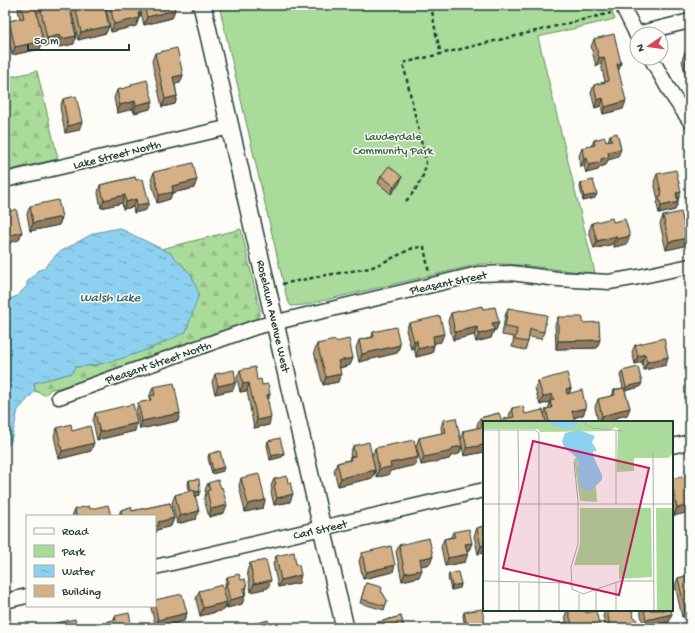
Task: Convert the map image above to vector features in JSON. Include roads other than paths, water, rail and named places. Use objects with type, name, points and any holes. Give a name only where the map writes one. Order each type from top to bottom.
[{"type":"street","name":"Roselawn Avenue West","points":[[202,5],[345,628]]},
{"type":"street","points":[[623,8],[633,26]]},
{"type":"street","points":[[669,26],[690,21]]},
{"type":"street","points":[[655,66],[690,121]]},
{"type":"street","name":"Lake Street North","points":[[5,180],[230,127]]},
{"type":"street","name":"Pleasant Street","points":[[256,327],[478,274],[511,273],[558,279],[609,282],[690,267]]},
{"type":"street","name":"Pleasant Street North","points":[[59,397],[256,327]]},
{"type":"street","points":[[673,446],[690,442]]},
{"type":"street","name":"Carl Street","points":[[156,567],[483,490]]},
{"type":"street","points":[[5,601],[26,596]]},
{"type":"water","name":"Walsh Lake","points":[[119,228],[170,253],[191,274],[199,294],[186,332],[118,360],[90,366],[75,367],[72,373],[34,383],[35,391],[18,410],[11,441],[5,449],[5,301],[17,296],[27,286],[27,282],[35,275],[37,271],[44,268],[58,253],[94,233]]},
{"type":"park label","name":"Lauderdale Community Park","points":[[393,143]]}]
